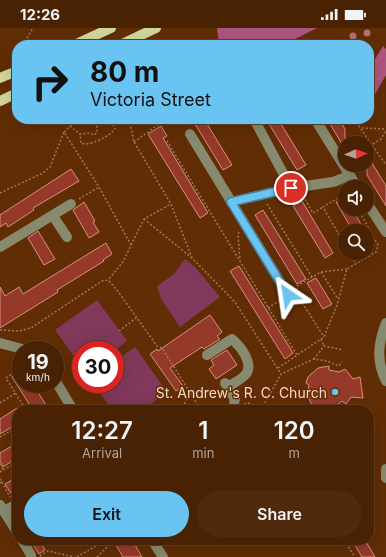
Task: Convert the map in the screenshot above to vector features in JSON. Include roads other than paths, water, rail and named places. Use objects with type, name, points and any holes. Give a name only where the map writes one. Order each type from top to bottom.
[{"type":"main road","points":[[85,40],[111,28]]},
{"type":"main road","points":[[131,40],[156,28]]},
{"type":"main road","points":[[0,78],[12,73]]},
{"type":"main road","points":[[0,101],[12,95]]},
{"type":"street","points":[[257,124],[291,188]]},
{"type":"street","points":[[318,124],[352,180]]},
{"type":"street","points":[[190,134],[288,295]]},
{"type":"street","points":[[231,202],[291,188],[333,182],[349,176]]},
{"type":"street","points":[[0,247],[74,202]]},
{"type":"street","points":[[374,214],[386,232]]},
{"type":"street","points":[[53,216],[67,237]]},
{"type":"street","points":[[386,323],[379,342],[379,358],[386,381]]},
{"type":"street","points":[[207,355],[232,339],[248,361],[249,368],[246,375],[226,385],[235,399],[233,405]]},
{"type":"street","points":[[0,343],[12,346]]},
{"type":"street","points":[[63,393],[70,405]]},
{"type":"street","points":[[386,469],[386,478]]},
{"type":"street","points":[[12,502],[2,508],[12,524]]},
{"type":"street","points":[[26,545],[35,556]]},
{"type":"street","points":[[155,545],[163,557]]},
{"type":"place","name":"St. Andrew's R. C. Church","points":[[335,392]]}]
